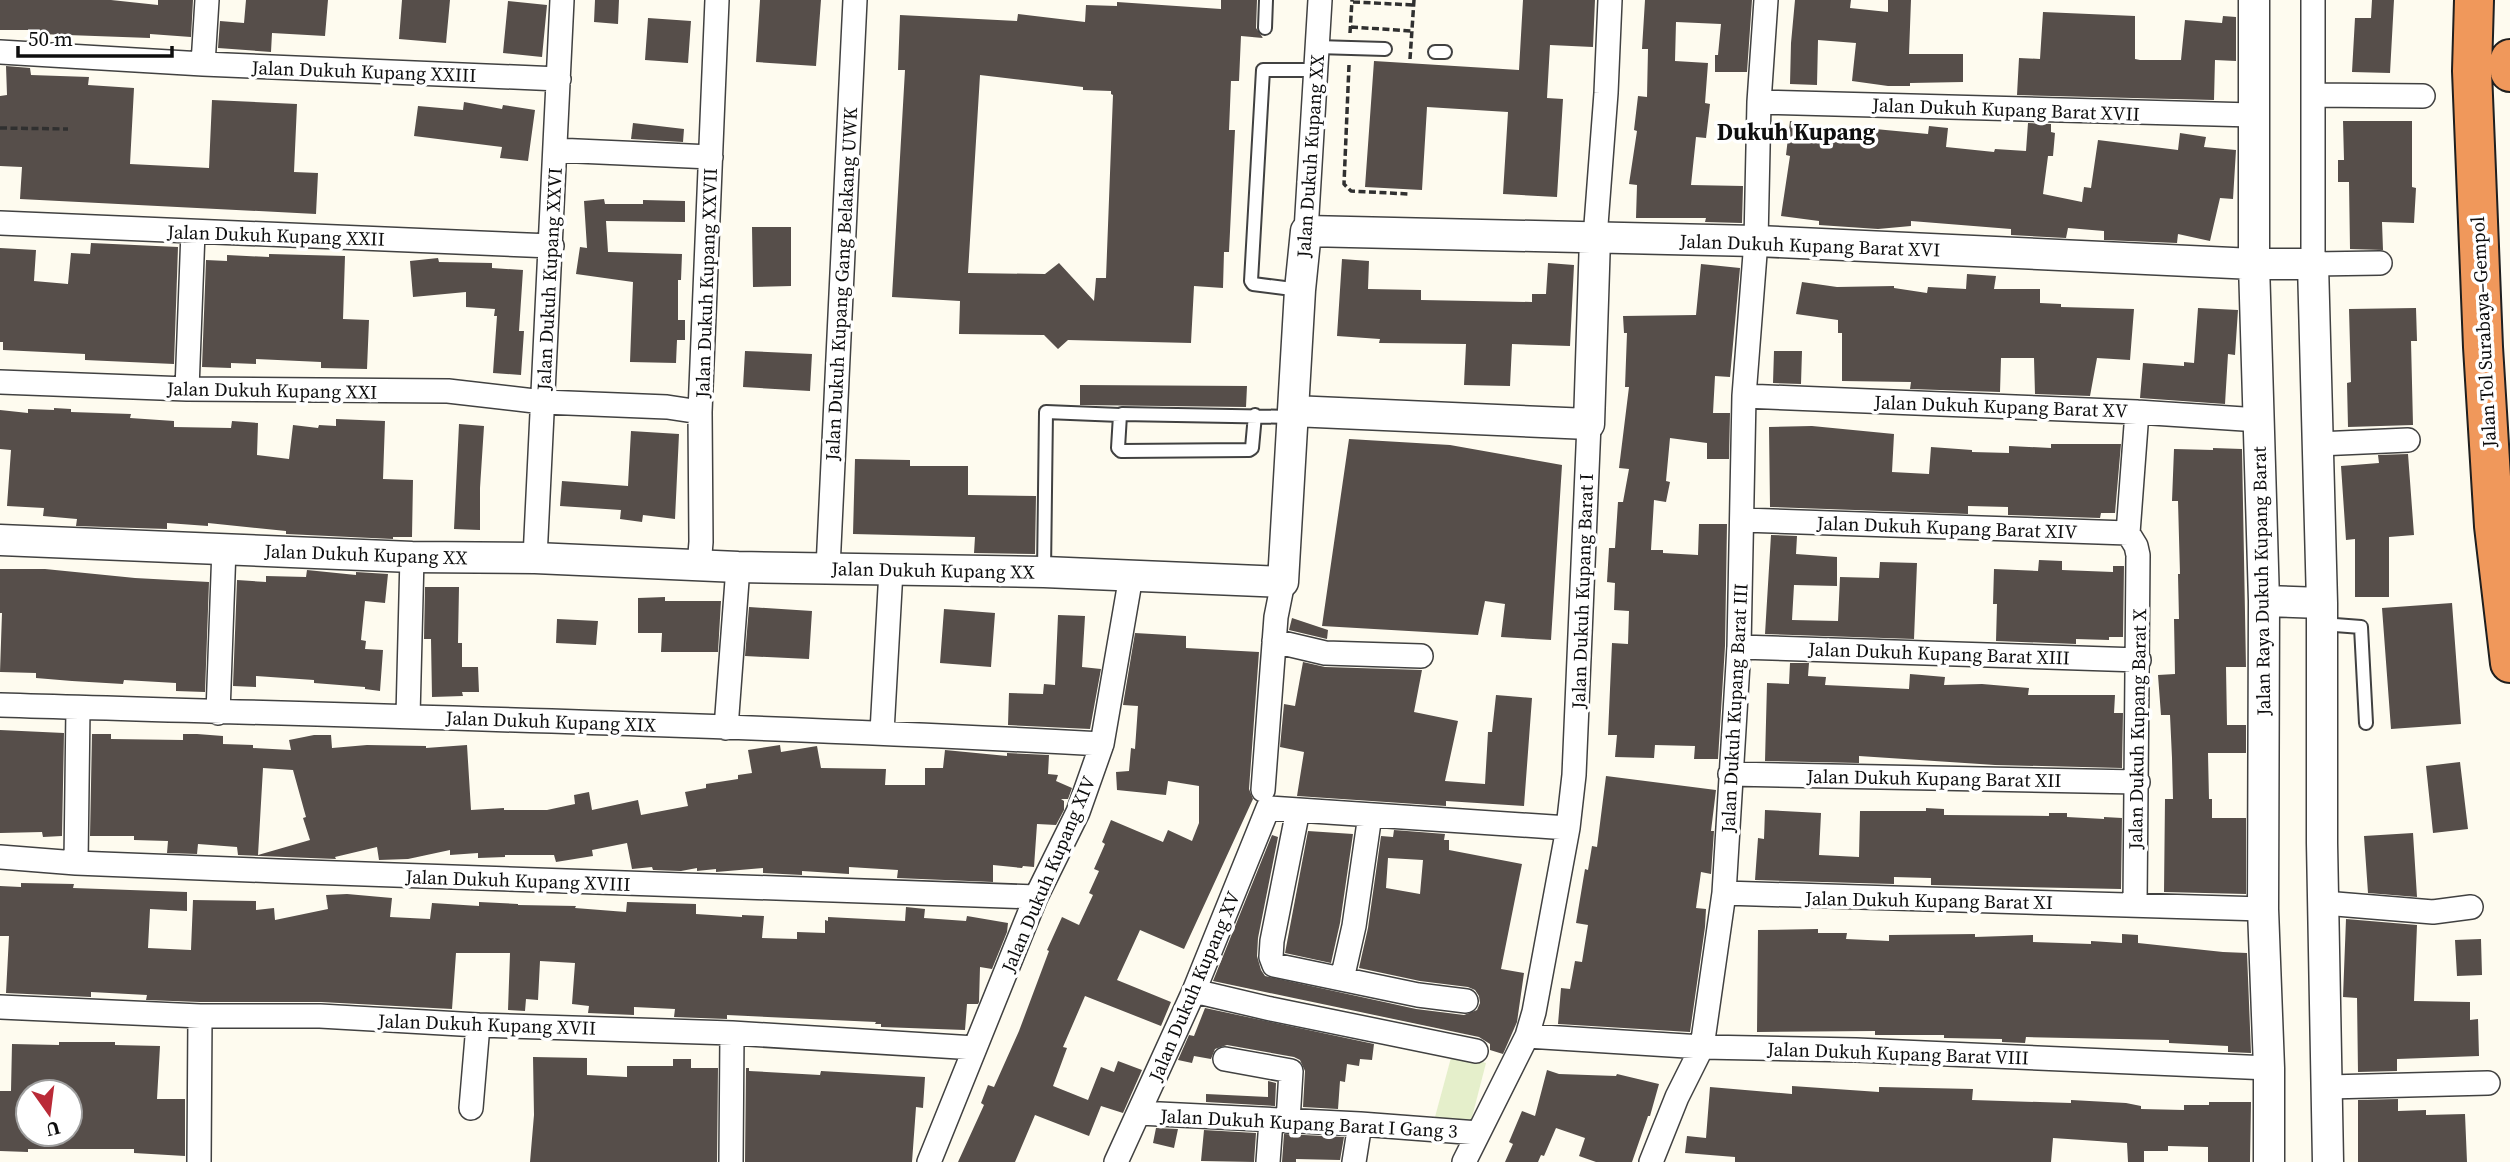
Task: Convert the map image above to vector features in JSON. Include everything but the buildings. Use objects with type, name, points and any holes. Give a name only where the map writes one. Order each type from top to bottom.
[{"type":"highway","name":"Jalan Tol Surabaya–Gempol","points":[[2474,0],[2472,71],[2483,347],[2494,526],[2510,663]]},
{"type":"highway","points":[[2510,59],[2510,72]]},
{"type":"street","points":[[203,64],[207,0]]},
{"type":"street","name":"Jalan Dukuh Kupang XXVI","points":[[535,558],[562,0]]},
{"type":"street","name":"Jalan Dukuh Kupang XXVII","points":[[699,566],[701,411],[717,0]]},
{"type":"street","name":"Jalan Dukuh Kupang Gang Belakang UWK","points":[[828,568],[855,0]]},
{"type":"street","name":"Jalan Dukuh Kupang XX","points":[[0,540],[412,557],[535,558],[738,567],[1044,572],[1283,582],[1320,0]]},
{"type":"street","name":"Jalan Dukuh Kupang Barat I","points":[[1464,1162],[1527,1036],[1534,1012],[1574,775],[1595,238],[1610,0]]},
{"type":"street","name":"Jalan Dukuh Kupang Barat III","points":[[1651,1162],[1677,1097],[1702,1047],[1724,893],[1739,647],[1744,396],[1756,241],[1759,102],[1766,0]]},
{"type":"street","name":"Jalan Raya Dukuh Kupang Barat","points":[[2254,0],[2254,264],[2264,601],[2263,909],[2269,1068],[2269,1162]]},
{"type":"street","points":[[2313,0],[2313,264],[2322,613],[2328,1162]]},
{"type":"street","name":"Jalan Dukuh Kupang XXIII","points":[[0,52],[203,64],[559,79]]},
{"type":"street","points":[[2314,95],[2423,96]]},
{"type":"street","name":"Jalan Dukuh Kupang Barat XVII","points":[[1759,102],[2253,115]]},
{"type":"street","points":[[555,150],[711,157]]},
{"type":"street","name":"Jalan Dukuh Kupang XXII","points":[[0,223],[552,246]]},
{"type":"street","name":"Jalan Dukuh Kupang Barat XVI","points":[[1306,231],[1756,241],[2254,264],[2313,264]]},
{"type":"street","points":[[187,389],[193,232]]},
{"type":"street","points":[[2313,264],[2379,263]]},
{"type":"street","name":"Jalan Dukuh Kupang XXI","points":[[0,382],[187,389],[448,391],[543,402],[701,411]]},
{"type":"street","name":"Jalan Dukuh Kupang Barat XV","points":[[1744,396],[2137,412],[2259,420]]},
{"type":"street","points":[[2128,533],[2137,412]]},
{"type":"street","points":[[1293,414],[1589,424]]},
{"type":"street","points":[[2318,444],[2408,440]]},
{"type":"street","name":"Jalan Dukuh Kupang Barat XIV","points":[[1743,520],[2128,533]]},
{"type":"street","name":"Jalan Dukuh Kupang Barat X","points":[[2128,533],[2138,555],[2135,904]]},
{"type":"street","points":[[218,713],[224,548]]},
{"type":"street","points":[[408,716],[412,557]]},
{"type":"street","points":[[726,728],[738,567]]},
{"type":"street","points":[[882,732],[891,570]]},
{"type":"street","name":"Jalan Dukuh Kupang XIV","points":[[929,1162],[1036,897],[1078,812],[1102,744],[1131,576]]},
{"type":"street","name":"Jalan Dukuh Kupang XV","points":[[1116,1162],[1194,991],[1266,799],[1274,641],[1283,582]]},
{"type":"street","points":[[2264,601],[2322,613]]},
{"type":"street","points":[[1274,641],[1325,653],[1421,656]]},
{"type":"street","name":"Jalan Dukuh Kupang Barat XIII","points":[[1739,647],[2139,660]]},
{"type":"street","name":"Jalan Dukuh Kupang XIX","points":[[0,705],[882,732],[1102,744]]},
{"type":"street","points":[[76,863],[78,708]]},
{"type":"street","name":"Jalan Dukuh Kupang Barat XII","points":[[1730,774],[2138,782]]},
{"type":"street","points":[[1266,799],[1298,810],[1567,828]]},
{"type":"street","points":[[1298,810],[1272,940],[1274,965],[1419,995],[1466,1001]]},
{"type":"street","points":[[1342,979],[1354,926],[1370,815]]},
{"type":"street","name":"Jalan Dukuh Kupang XVIII","points":[[0,857],[76,863],[1036,897]]},
{"type":"street","name":"Jalan Dukuh Kupang Barat XI","points":[[1724,893],[1854,899],[2263,909]]},
{"type":"street","points":[[2324,903],[2433,912],[2471,907]]},
{"type":"street","points":[[1194,991],[1476,1051]]},
{"type":"street","name":"Jalan Dukuh Kupang XVII","points":[[0,1007],[200,1016],[320,1016],[478,1025],[732,1033],[975,1048]]},
{"type":"street","points":[[199,1162],[200,1016]]},
{"type":"street","points":[[471,1108],[478,1025]]},
{"type":"street","points":[[731,1162],[732,1033]]},
{"type":"street","name":"Jalan Dukuh Kupang Barat VIII","points":[[1527,1036],[1702,1047],[1856,1050],[2269,1068]]},
{"type":"street","points":[[1225,1059],[1290,1071],[1269,1162]]},
{"type":"street","points":[[2328,1087],[2488,1083]]},
{"type":"street","name":"Jalan Dukuh Kupang Barat I Gang 3","points":[[1139,1113],[1478,1133]]},
{"type":"street","points":[[1354,1162],[1360,1124]]},
{"type":"lane","points":[[1265,27],[1266,0]]},
{"type":"lane","points":[[1300,290],[1254,284],[1251,281],[1263,70],[1316,59],[1350,47],[1385,50]]},
{"type":"lane","points":[[1044,572],[1046,412],[1120,415],[1293,414]]},
{"type":"lane","points":[[1120,415],[1118,448],[1121,451],[1249,450],[1252,448],[1255,415]]},
{"type":"lane","points":[[2322,613],[2361,627],[2366,723]]},
{"type":"path","points":[[1408,194],[1351,191],[1344,184],[1352,1],[1414,3],[1410,59]]},
{"type":"path","points":[[1351,27],[1412,32]]},
{"type":"path","points":[[0,128],[68,129]]},
{"type":"green space","points":[[1452,1054],[1486,1063],[1470,1125],[1435,1117]]},
{"type":"district","name":"Dukuh Kupang","points":[[1796,132]]}]
